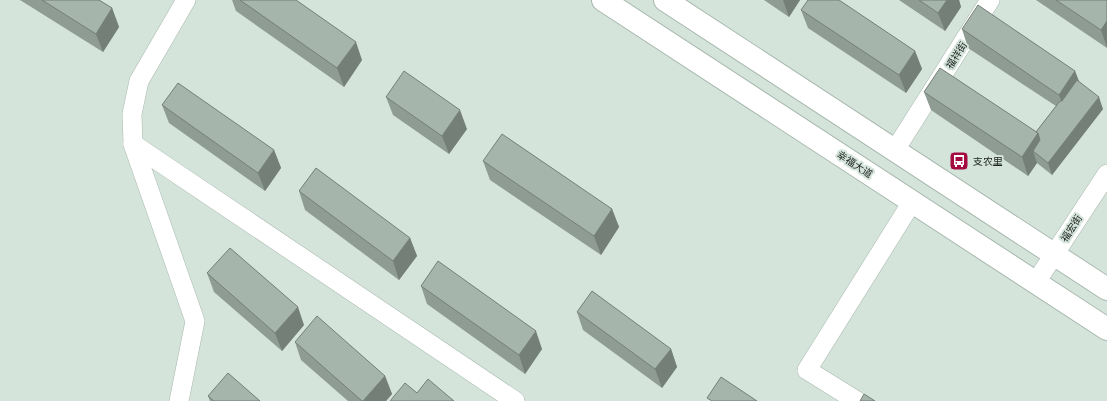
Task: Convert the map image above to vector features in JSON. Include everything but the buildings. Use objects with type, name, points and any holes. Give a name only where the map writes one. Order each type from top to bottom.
[{"type":"main road","name":"幸福大道","points":[[603,0],[1107,329]]},
{"type":"main road","points":[[665,0],[1107,289]]},
{"type":"street","points":[[179,401],[195,321],[134,144],[132,114],[139,81],[186,0]]},
{"type":"street","name":"福祥街","points":[[895,150],[990,0]]},
{"type":"street","points":[[134,144],[515,401]]},
{"type":"street","name":"福宏街","points":[[1036,282],[1107,174]]},
{"type":"street","points":[[857,401],[807,370],[912,202]]},
{"type":"place","name":"支农里","points":[[959,161]]}]
